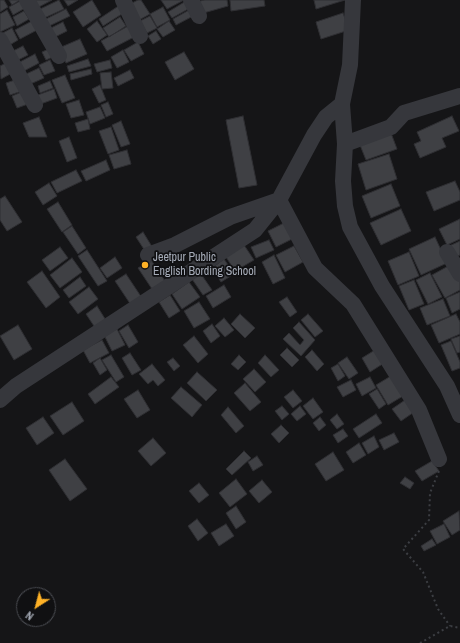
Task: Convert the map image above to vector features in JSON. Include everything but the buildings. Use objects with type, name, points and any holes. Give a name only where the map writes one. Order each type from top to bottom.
[{"type":"street","points":[[27,0],[59,56]]},
{"type":"street","points":[[123,0],[140,36]]},
{"type":"street","points":[[191,0],[200,16]]},
{"type":"street","points":[[353,0],[350,65],[342,104],[345,144],[343,181],[345,206],[350,227],[382,286],[454,384],[460,415]]},
{"type":"street","points":[[0,40],[35,105]]},
{"type":"street","points":[[345,144],[391,127],[404,113],[460,96]]},
{"type":"street","points":[[0,400],[22,382],[255,230],[279,200],[314,135],[326,117],[342,104]]},
{"type":"street","points":[[148,255],[175,245],[230,217],[279,200]]},
{"type":"street","points":[[279,200],[315,268],[353,304],[419,410],[439,459]]},
{"type":"street","points":[[447,252],[460,274]]},
{"type":"path","points":[[439,459],[440,467],[430,493],[429,520],[404,549],[423,572],[438,609],[450,626]]},
{"type":"path","points":[[420,643],[450,626],[460,628]]},
{"type":"place","name":"Jeetpur Public English Bording School","points":[[145,265]]}]
